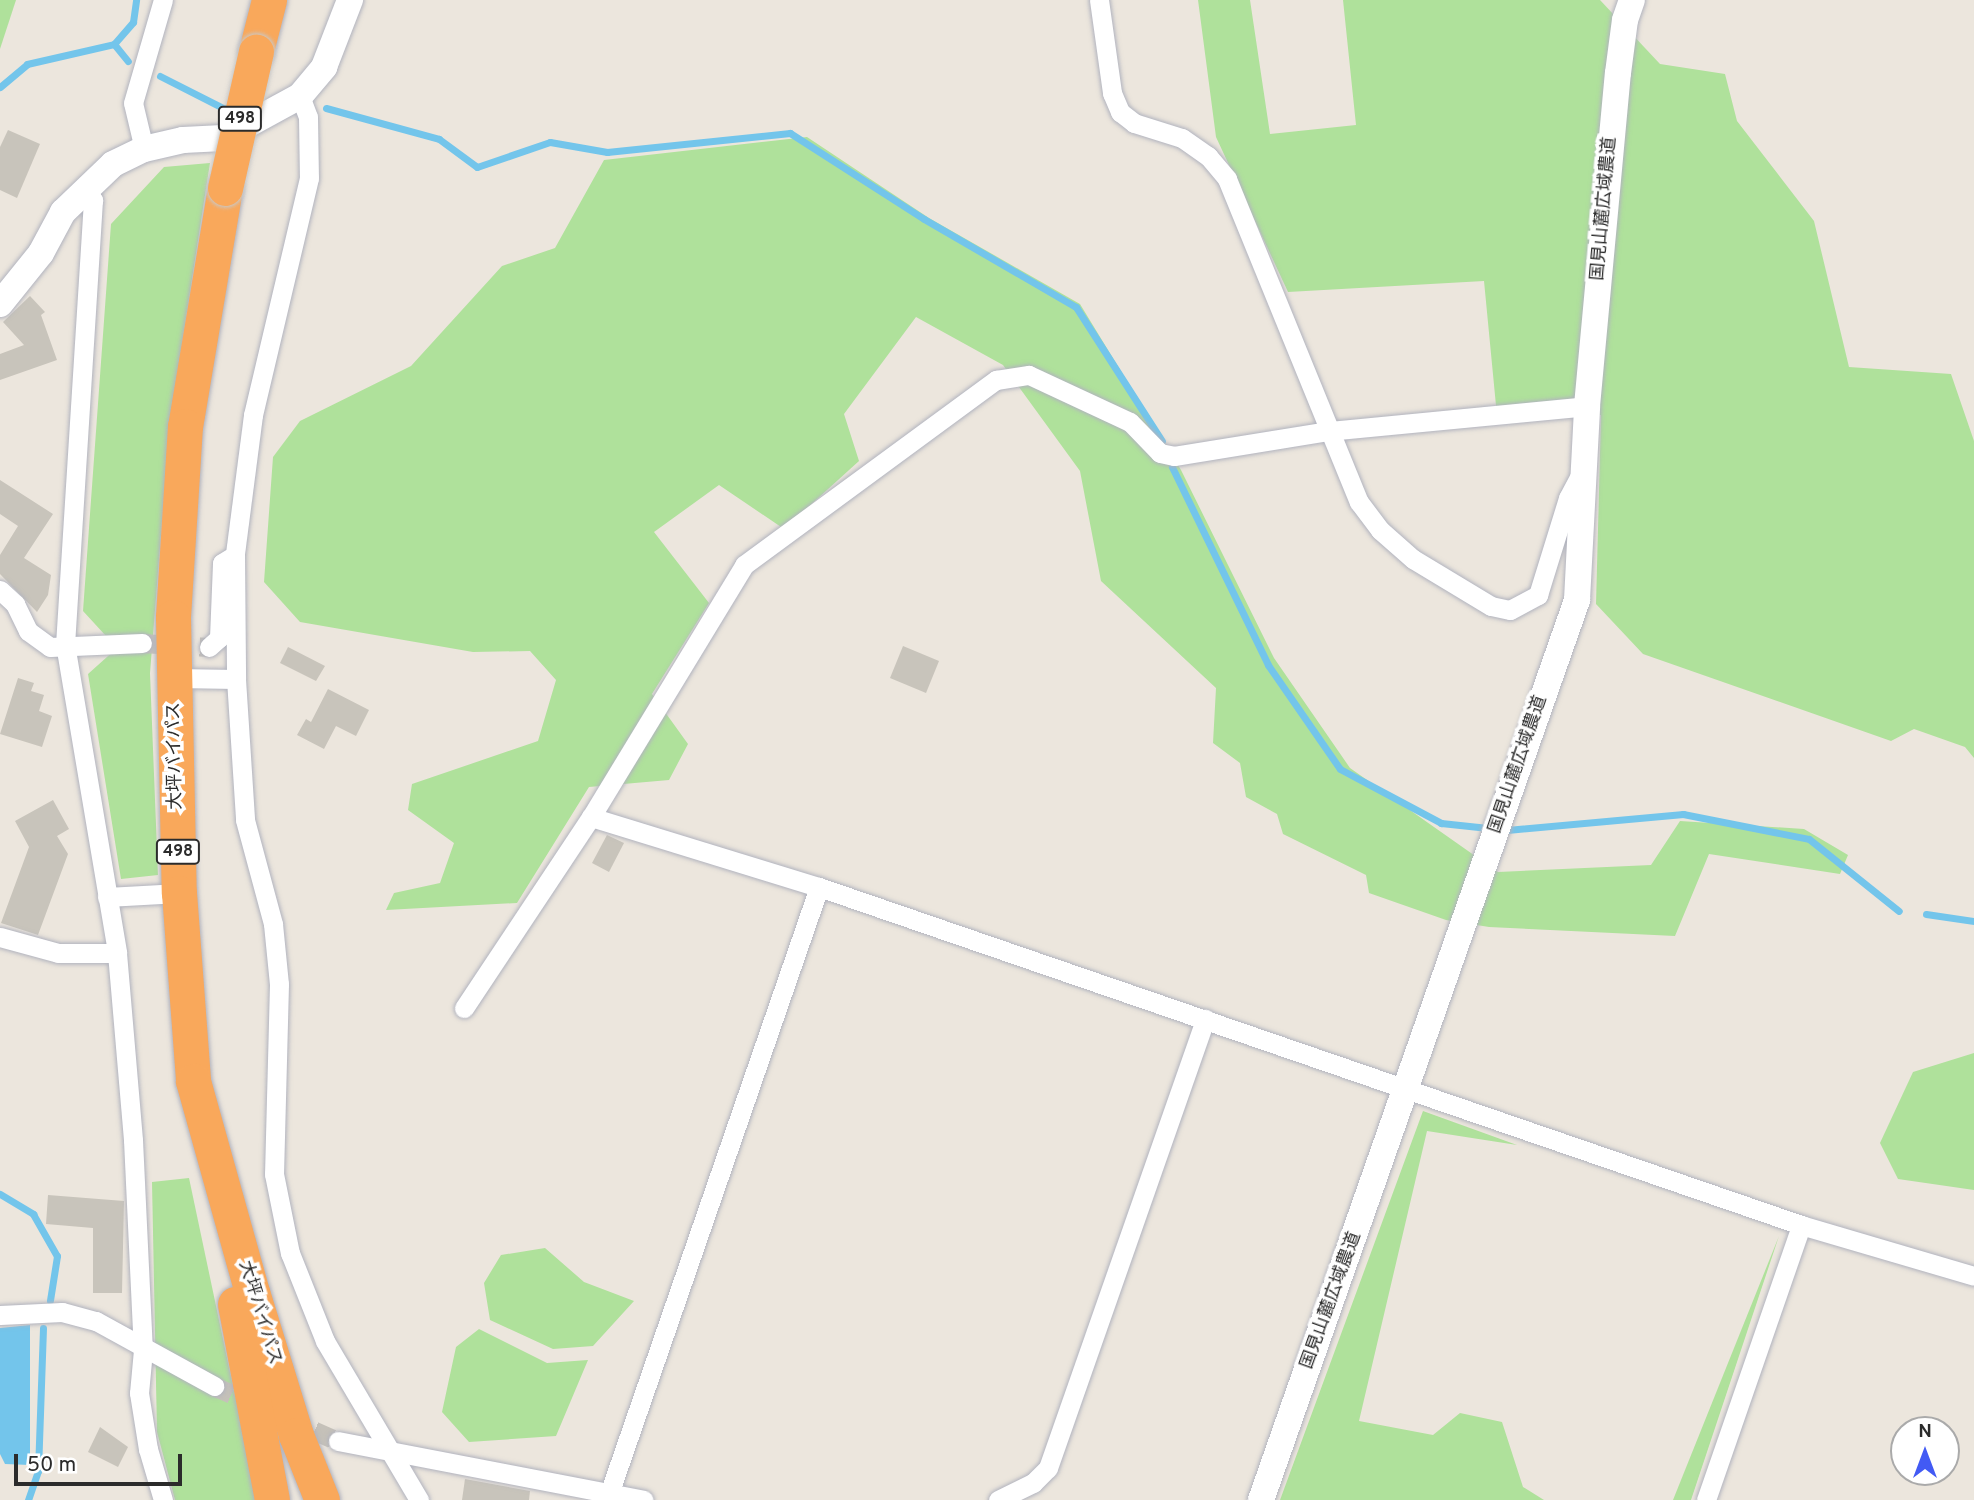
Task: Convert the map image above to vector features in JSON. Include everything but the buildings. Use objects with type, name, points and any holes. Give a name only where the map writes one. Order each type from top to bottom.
[{"type":"highway","name":"大坪バイパス","points":[[269,0],[225,188],[185,426],[173,617],[179,893],[193,1081],[272,1357],[322,1500]]},
{"type":"highway","points":[[193,1081],[272,1500]]},
{"type":"street","points":[[144,149],[134,103],[163,0]]},
{"type":"street","points":[[0,304],[41,253],[62,212],[82,189],[113,164],[144,149],[183,140],[223,138],[300,96],[324,67],[350,0]]},
{"type":"street","points":[[1099,0],[1112,93],[1119,112],[1134,123],[1182,138],[1208,156],[1227,179],[1359,502],[1380,530],[1413,559],[1491,606],[1510,610],[1538,595],[1568,498],[1586,464]]},
{"type":"street","name":"国見山麓広域農道","points":[[1261,1500],[1408,1088],[1577,600],[1587,406],[1618,73],[1625,20],[1632,0]]},
{"type":"street","points":[[300,96],[308,117],[309,178],[253,415],[235,554],[236,679],[245,820],[273,925],[279,984],[274,1174],[288,1240],[325,1341],[419,1500]]},
{"type":"street","points":[[82,189],[93,200],[65,644],[117,953],[134,1140],[143,1350],[139,1393],[148,1449],[163,1500]]},
{"type":"street","points":[[464,1009],[591,817],[744,565],[996,380],[1029,375],[1130,422],[1160,453],[1174,456],[1329,431],[1587,406]]},
{"type":"street","points":[[209,647],[219,638],[222,564],[235,554]]},
{"type":"street","points":[[0,590],[15,604],[28,631],[50,648],[65,644],[142,643]]},
{"type":"street","points":[[175,678],[236,679]]},
{"type":"street","points":[[591,817],[819,887],[1801,1224],[1974,1276]]},
{"type":"street","points":[[610,1492],[819,887]]},
{"type":"street","points":[[107,897],[179,893]]},
{"type":"street","points":[[0,937],[58,953],[117,953]]},
{"type":"street","points":[[998,1500],[1033,1483],[1048,1468],[1205,1018]]},
{"type":"street","points":[[1706,1500],[1801,1224]]},
{"type":"street","points":[[0,1315],[62,1312],[96,1321],[143,1350],[214,1386]]},
{"type":"street","points":[[338,1441],[394,1454],[643,1500]]},
{"type":"green space","points":[[0,0],[16,0],[0,49]]},
{"type":"green space","points":[[1198,0],[1250,0],[1270,134],[1356,125],[1343,0],[1600,0],[1660,64],[1725,74],[1737,121],[1814,221],[1849,367],[1951,374],[1974,441],[1974,758],[1965,747],[1914,729],[1891,741],[1643,654],[1596,604],[1601,415],[1497,416],[1484,281],[1288,292],[1216,137]]},
{"type":"green space","points":[[807,137],[929,218],[1080,304],[1181,470],[1274,658],[1350,768],[1498,872],[1651,865],[1680,821],[1804,829],[1848,855],[1840,874],[1709,854],[1675,936],[1489,927],[1446,920],[1369,893],[1366,875],[1283,834],[1277,814],[1246,797],[1240,763],[1213,743],[1216,688],[1101,581],[1080,471],[1003,365],[916,317],[844,414],[859,461],[784,529],[719,485],[654,532],[709,603],[652,694],[688,744],[669,780],[589,787],[517,903],[386,910],[394,893],[440,883],[454,843],[408,810],[412,784],[538,741],[556,680],[530,651],[473,652],[300,622],[264,582],[273,457],[300,421],[411,366],[502,266],[555,248],[604,160]]},
{"type":"green space","points":[[210,163],[170,421],[150,673],[158,875],[121,879],[88,674],[117,648],[83,611],[111,224],[164,167]]},
{"type":"green space","points":[[1974,1053],[1974,1190],[1898,1179],[1880,1143],[1913,1072]]},
{"type":"green space","points":[[1423,1111],[1517,1145],[1427,1131],[1359,1421],[1433,1435],[1460,1413],[1502,1422],[1523,1487],[1544,1500],[1280,1500]]},
{"type":"green space","points":[[189,1178],[257,1500],[175,1500],[157,1432],[152,1182]]},
{"type":"green space","points":[[1779,1236],[1691,1500],[1673,1500]]},
{"type":"green space","points":[[545,1248],[584,1282],[634,1301],[593,1346],[553,1349],[490,1320],[484,1283],[501,1255]]},
{"type":"green space","points":[[479,1329],[547,1363],[588,1360],[556,1436],[469,1442],[442,1412],[456,1347]]},
{"type":"water","points":[[30,1325],[30,1465],[5,1464],[0,1454],[0,1328]]},
{"type":"waterway","points":[[0,87],[27,64],[114,44],[133,22],[136,0]]},
{"type":"waterway","points":[[114,44],[128,61]]},
{"type":"waterway","points":[[160,76],[223,108],[234,107]]},
{"type":"waterway","points":[[326,108],[439,139],[477,167],[550,142],[607,152],[790,133],[924,219],[1076,307],[1162,441]]},
{"type":"waterway","points":[[1172,467],[1268,665],[1340,769],[1441,823],[1507,830],[1683,814],[1809,839],[1899,911]]},
{"type":"waterway","points":[[1926,914],[1974,921]]},
{"type":"waterway","points":[[0,1194],[33,1214],[57,1256],[50,1300]]},
{"type":"waterway","points":[[28,1500],[38,1471],[43,1328]]},
{"type":"tunnel","points":[[142,643],[209,647]]},
{"type":"tunnel","points":[[214,1386],[257,1405]]},
{"type":"tunnel","points":[[288,1419],[338,1441]]}]
